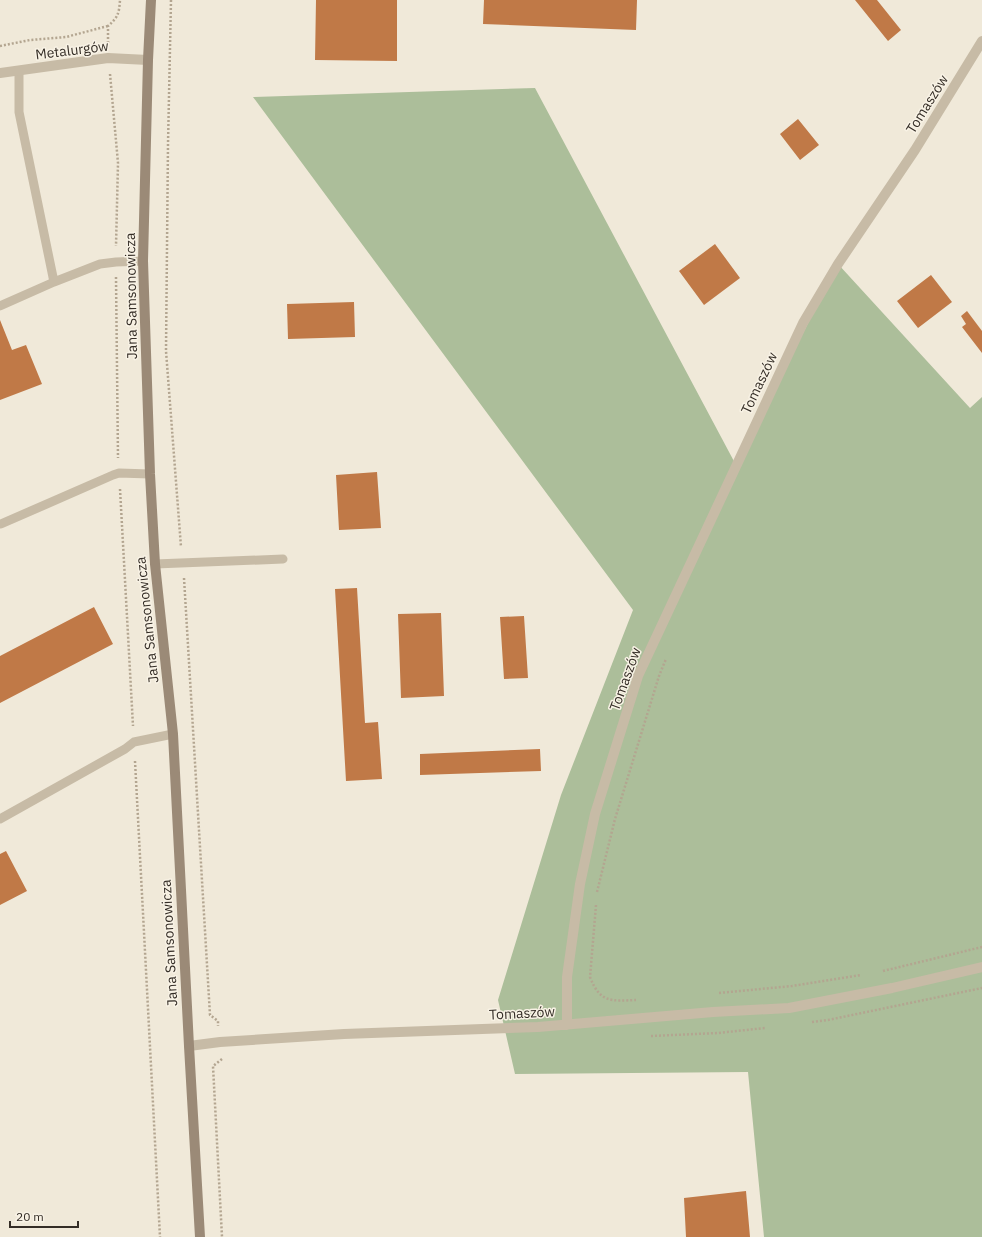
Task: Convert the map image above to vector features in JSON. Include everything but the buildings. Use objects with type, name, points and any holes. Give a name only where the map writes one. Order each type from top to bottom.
[{"type":"main road","name":"Jana Samsonowicza","points":[[151,0],[148,60],[144,261],[150,474],[155,564],[173,734],[200,1237]]},
{"type":"street","name":"Tomaszów","points":[[189,1046],[220,1042],[344,1034],[567,1025],[568,977],[580,884],[595,814],[638,676],[803,323],[838,264],[915,150],[982,41]]},
{"type":"street","name":"Metalurgów","points":[[0,73],[108,58],[148,60]]},
{"type":"street","points":[[567,1025],[713,1012],[789,1008],[892,988],[982,967]]},
{"type":"lane","points":[[19,71],[19,112],[54,282]]},
{"type":"lane","points":[[0,306],[54,282],[100,264],[144,261]]},
{"type":"lane","points":[[1,524],[119,473],[150,474]]},
{"type":"lane","points":[[155,564],[283,559]]},
{"type":"lane","points":[[0,819],[125,749],[134,742],[173,734]]},
{"type":"path","points":[[0,46],[30,40],[66,37],[108,26],[117,18],[120,0]]},
{"type":"path","points":[[171,0],[166,351],[183,564],[210,1015],[218,1021],[222,1059],[213,1066],[222,1237]]},
{"type":"path","points":[[108,26],[108,58],[118,163],[116,262],[119,473],[160,1237]]},
{"type":"path","points":[[596,896],[615,820],[659,676],[668,656]]},
{"type":"path","points":[[596,903],[590,977],[592,983],[599,994],[610,1000],[642,1000]]},
{"type":"path","points":[[880,972],[982,947]]},
{"type":"path","points":[[716,994],[792,986],[865,975]]},
{"type":"green space","points":[[535,88],[736,465],[838,264],[970,408],[982,397],[982,1237],[764,1237],[748,1072],[515,1074],[498,1000],[561,795],[633,610],[253,97]]}]
